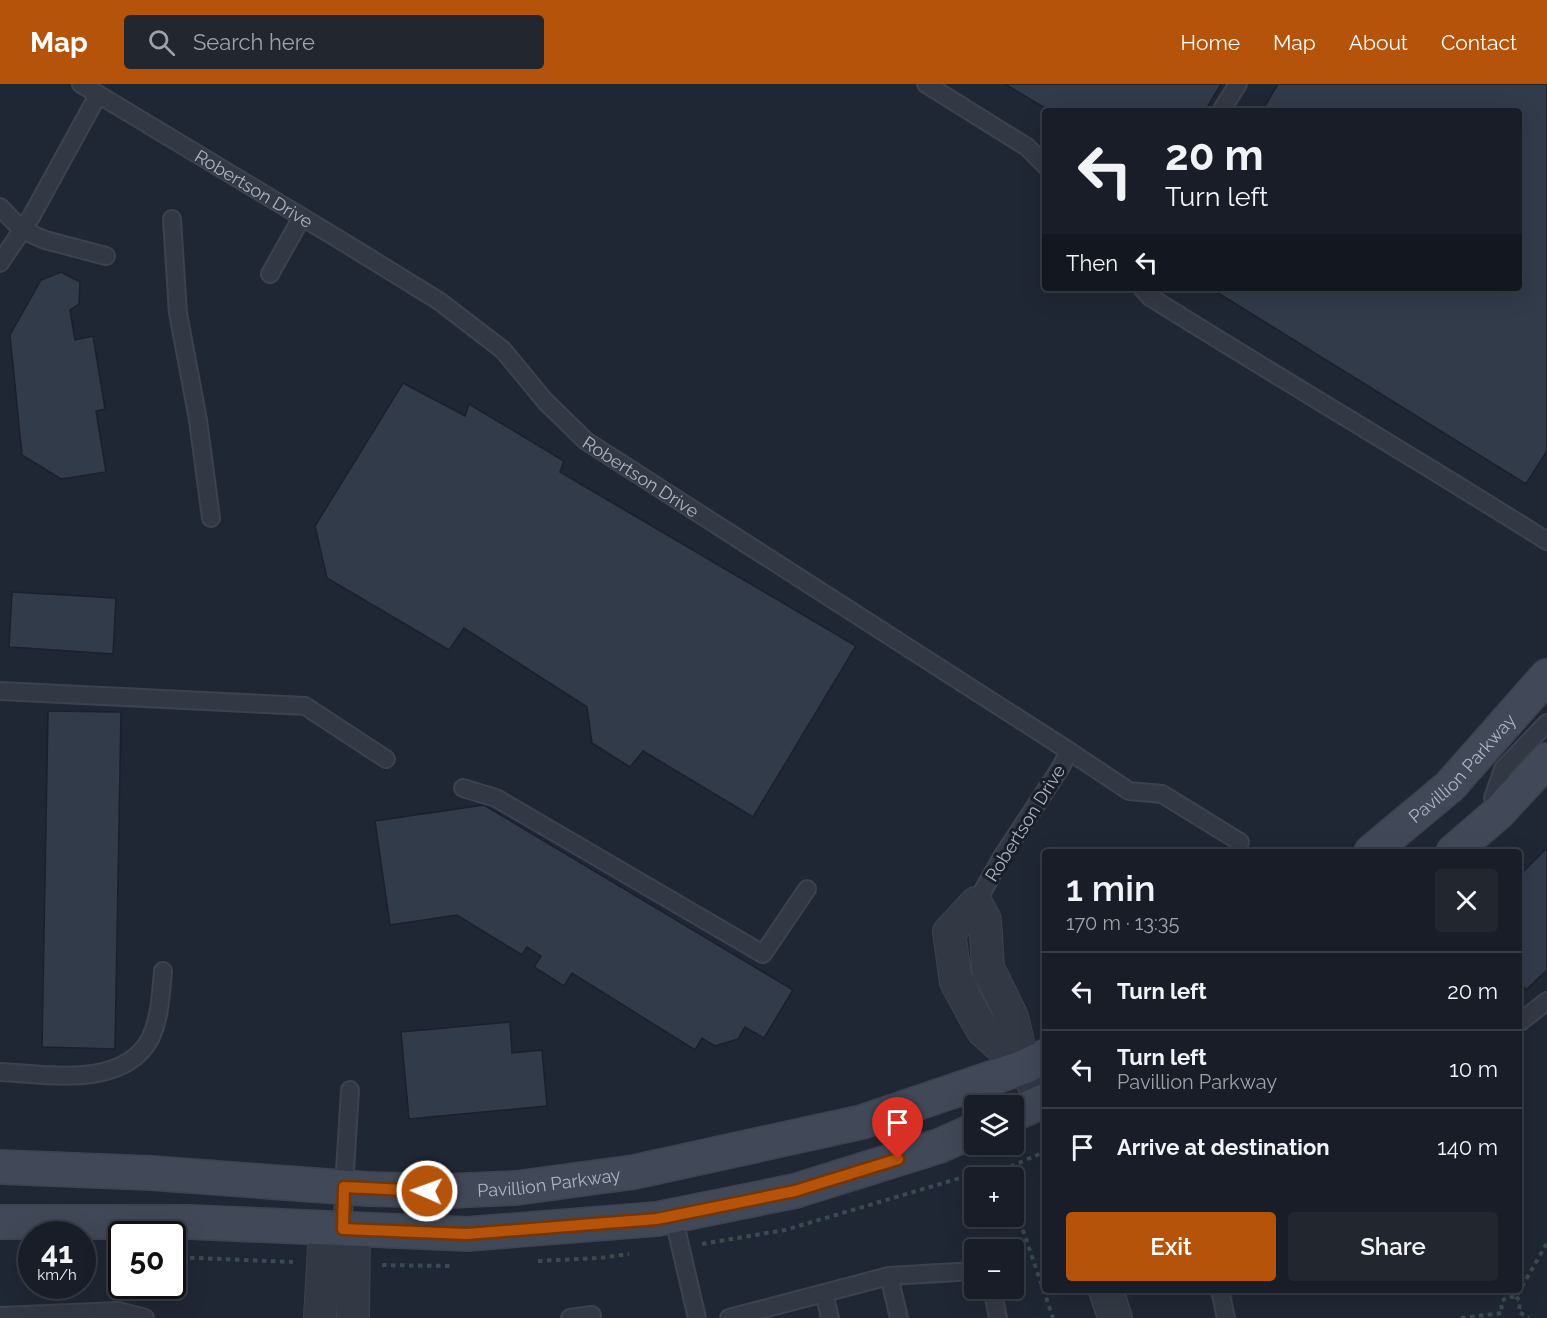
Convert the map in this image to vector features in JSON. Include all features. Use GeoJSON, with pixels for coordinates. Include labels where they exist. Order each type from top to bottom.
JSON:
{"type":"FeatureCollection","features":[{"type":"Feature","properties":{"kind":"main road","name":"Pavillion Parkway"},"geometry":{"type":"LineString","coordinates":[[1375,849],[1450,786],[1547,676]]}},
{"type":"Feature","properties":{"kind":"main road"},"geometry":{"type":"LineString","coordinates":[[1456,849],[1498,813],[1547,760]]}},
{"type":"Feature","properties":{"kind":"main road","name":"Pavillion Parkway"},"geometry":{"type":"LineString","coordinates":[[0,1167],[151,1173],[344,1187],[447,1191],[516,1188],[634,1172],[862,1122],[1035,1062]]}},
{"type":"Feature","properties":{"kind":"main road"},"geometry":{"type":"LineString","coordinates":[[1024,1110],[1042,1104]]}},
{"type":"Feature","properties":{"kind":"main road"},"geometry":{"type":"LineString","coordinates":[[0,1222],[190,1222],[467,1234],[657,1219],[795,1191],[939,1146],[964,1135]]}},
{"type":"Feature","properties":{"kind":"street","name":"Robertson Drive"},"geometry":{"type":"LineString","coordinates":[[976,903],[949,932],[956,982],[983,1031],[1035,1062],[1042,1091]]}},
{"type":"Feature","properties":{"kind":"street"},"geometry":{"type":"LineString","coordinates":[[320,1318],[341,1229]]}},
{"type":"Feature","properties":{"kind":"street"},"geometry":{"type":"LineString","coordinates":[[341,1229],[353,1318]]}},
{"type":"Feature","properties":{"kind":"street"},"geometry":{"type":"LineString","coordinates":[[1107,1293],[1115,1318]]}},
{"type":"Feature","properties":{"kind":"lane","name":"Robertson Drive"},"geometry":{"type":"LineString","coordinates":[[81,84],[439,301],[503,350],[545,401],[586,441],[1070,751],[1002,857],[976,903]]}},
{"type":"Feature","properties":{"kind":"lane"},"geometry":{"type":"LineString","coordinates":[[926,84],[1027,147],[1042,162]]}},
{"type":"Feature","properties":{"kind":"lane"},"geometry":{"type":"LineString","coordinates":[[1223,108],[1238,84]]}},
{"type":"Feature","properties":{"kind":"lane"},"geometry":{"type":"LineString","coordinates":[[0,262],[22,230],[98,95]]}},
{"type":"Feature","properties":{"kind":"lane"},"geometry":{"type":"LineString","coordinates":[[0,207],[22,230],[45,240],[106,256]]}},
{"type":"Feature","properties":{"kind":"lane"},"geometry":{"type":"LineString","coordinates":[[270,274],[302,217]]}},
{"type":"Feature","properties":{"kind":"lane"},"geometry":{"type":"LineString","coordinates":[[172,219],[178,313],[198,420],[211,518]]}},
{"type":"Feature","properties":{"kind":"lane"},"geometry":{"type":"LineString","coordinates":[[1145,291],[1150,297],[1547,541]]}},
{"type":"Feature","properties":{"kind":"lane"},"geometry":{"type":"LineString","coordinates":[[0,690],[305,706],[386,759]]}},
{"type":"Feature","properties":{"kind":"lane"},"geometry":{"type":"LineString","coordinates":[[1498,813],[1492,798],[1503,769],[1547,723]]}},
{"type":"Feature","properties":{"kind":"lane"},"geometry":{"type":"LineString","coordinates":[[1070,751],[1129,791],[1162,794],[1240,842]]}},
{"type":"Feature","properties":{"kind":"lane"},"geometry":{"type":"LineString","coordinates":[[463,788],[496,798],[763,954],[807,889]]}},
{"type":"Feature","properties":{"kind":"lane"},"geometry":{"type":"LineString","coordinates":[[0,1072],[93,1075],[122,1066],[136,1056],[149,1040],[159,1010],[163,971]]}},
{"type":"Feature","properties":{"kind":"lane"},"geometry":{"type":"LineString","coordinates":[[1522,1020],[1547,1001]]}},
{"type":"Feature","properties":{"kind":"lane"},"geometry":{"type":"LineString","coordinates":[[341,1229],[350,1090]]}},
{"type":"Feature","properties":{"kind":"lane"},"geometry":{"type":"LineString","coordinates":[[673,1215],[697,1318]]}},
{"type":"Feature","properties":{"kind":"lane"},"geometry":{"type":"LineString","coordinates":[[731,1318],[889,1276],[964,1272]]}},
{"type":"Feature","properties":{"kind":"lane"},"geometry":{"type":"LineString","coordinates":[[889,1276],[899,1318]]}},
{"type":"Feature","properties":{"kind":"lane"},"geometry":{"type":"LineString","coordinates":[[824,1293],[831,1318]]}},
{"type":"Feature","properties":{"kind":"lane"},"geometry":{"type":"LineString","coordinates":[[1221,1293],[1226,1318]]}},
{"type":"Feature","properties":{"kind":"lane"},"geometry":{"type":"LineString","coordinates":[[994,1299],[998,1318]]}},
{"type":"Feature","properties":{"kind":"lane"},"geometry":{"type":"LineString","coordinates":[[0,1316],[68,1316],[118,1311],[145,1318]]}},
{"type":"Feature","properties":{"kind":"lane"},"geometry":{"type":"LineString","coordinates":[[570,1318],[592,1315],[590,1318]]}},
{"type":"Feature","properties":{"kind":"path"},"geometry":{"type":"LineString","coordinates":[[1011,1167],[1042,1154]]}},
{"type":"Feature","properties":{"kind":"path"},"geometry":{"type":"LineString","coordinates":[[1022,1227],[1042,1286]]}},
{"type":"Feature","properties":{"kind":"path"},"geometry":{"type":"LineString","coordinates":[[1522,1287],[1547,1243]]}},
{"type":"Feature","properties":{"kind":"path"},"geometry":{"type":"LineString","coordinates":[[1044,1293],[1053,1318]]}},
{"type":"Feature","properties":{"kind":"path"},"geometry":{"type":"LineString","coordinates":[[1516,1297],[1518,1293]]}},
{"type":"Feature","properties":{"kind":"path"},"geometry":{"type":"LineString","coordinates":[[1461,1318],[1502,1312],[1501,1302],[1507,1297],[1516,1297],[1520,1301],[1519,1312],[1529,1318]]}},
{"type":"Feature","properties":{"kind":"building"},"geometry":{"type":"Polygon","coordinates":[[[1005,84],[1221,84],[1207,108],[1045,108],[1005,84]]]}},
{"type":"Feature","properties":{"kind":"building"},"geometry":{"type":"Polygon","coordinates":[[[1278,84],[1547,84],[1547,451],[1526,484],[1215,291],[1522,291],[1522,108],[1264,108],[1278,84]]]}},
{"type":"Feature","properties":{"kind":"building"},"geometry":{"type":"Polygon","coordinates":[[[61,272],[80,282],[79,304],[70,310],[75,340],[93,336],[105,409],[96,411],[106,472],[61,479],[22,455],[10,335],[41,280],[61,272]]]}},
{"type":"Feature","properties":{"kind":"building"},"geometry":{"type":"Polygon","coordinates":[[[403,383],[465,416],[469,404],[564,461],[560,472],[856,646],[753,817],[643,751],[630,767],[592,743],[587,707],[464,628],[449,650],[327,578],[315,526],[403,383]]]}},
{"type":"Feature","properties":{"kind":"building"},"geometry":{"type":"Polygon","coordinates":[[[12,592],[116,598],[113,654],[9,647],[12,592]]]}},
{"type":"Feature","properties":{"kind":"building"},"geometry":{"type":"Polygon","coordinates":[[[48,711],[121,712],[115,1049],[42,1047],[48,711]]]}},
{"type":"Feature","properties":{"kind":"building"},"geometry":{"type":"Polygon","coordinates":[[[484,805],[793,990],[764,1038],[745,1027],[738,1039],[715,1046],[702,1038],[695,1050],[572,973],[564,986],[534,967],[541,956],[527,947],[522,955],[457,915],[390,925],[375,821],[484,805]]]}},
{"type":"Feature","properties":{"kind":"building"},"geometry":{"type":"Polygon","coordinates":[[[1547,848],[1547,970],[1526,990],[1522,985],[1522,873],[1547,848]]]}},
{"type":"Feature","properties":{"kind":"building"},"geometry":{"type":"Polygon","coordinates":[[[510,1022],[512,1053],[542,1050],[547,1106],[409,1119],[401,1032],[510,1022]]]}},
{"type":"Feature","properties":{"kind":"route"},"geometry":{"type":"LineString","coordinates":[[427,1191],[344,1187],[343,1229],[467,1234],[657,1219],[795,1191],[898,1159]]}}]}
